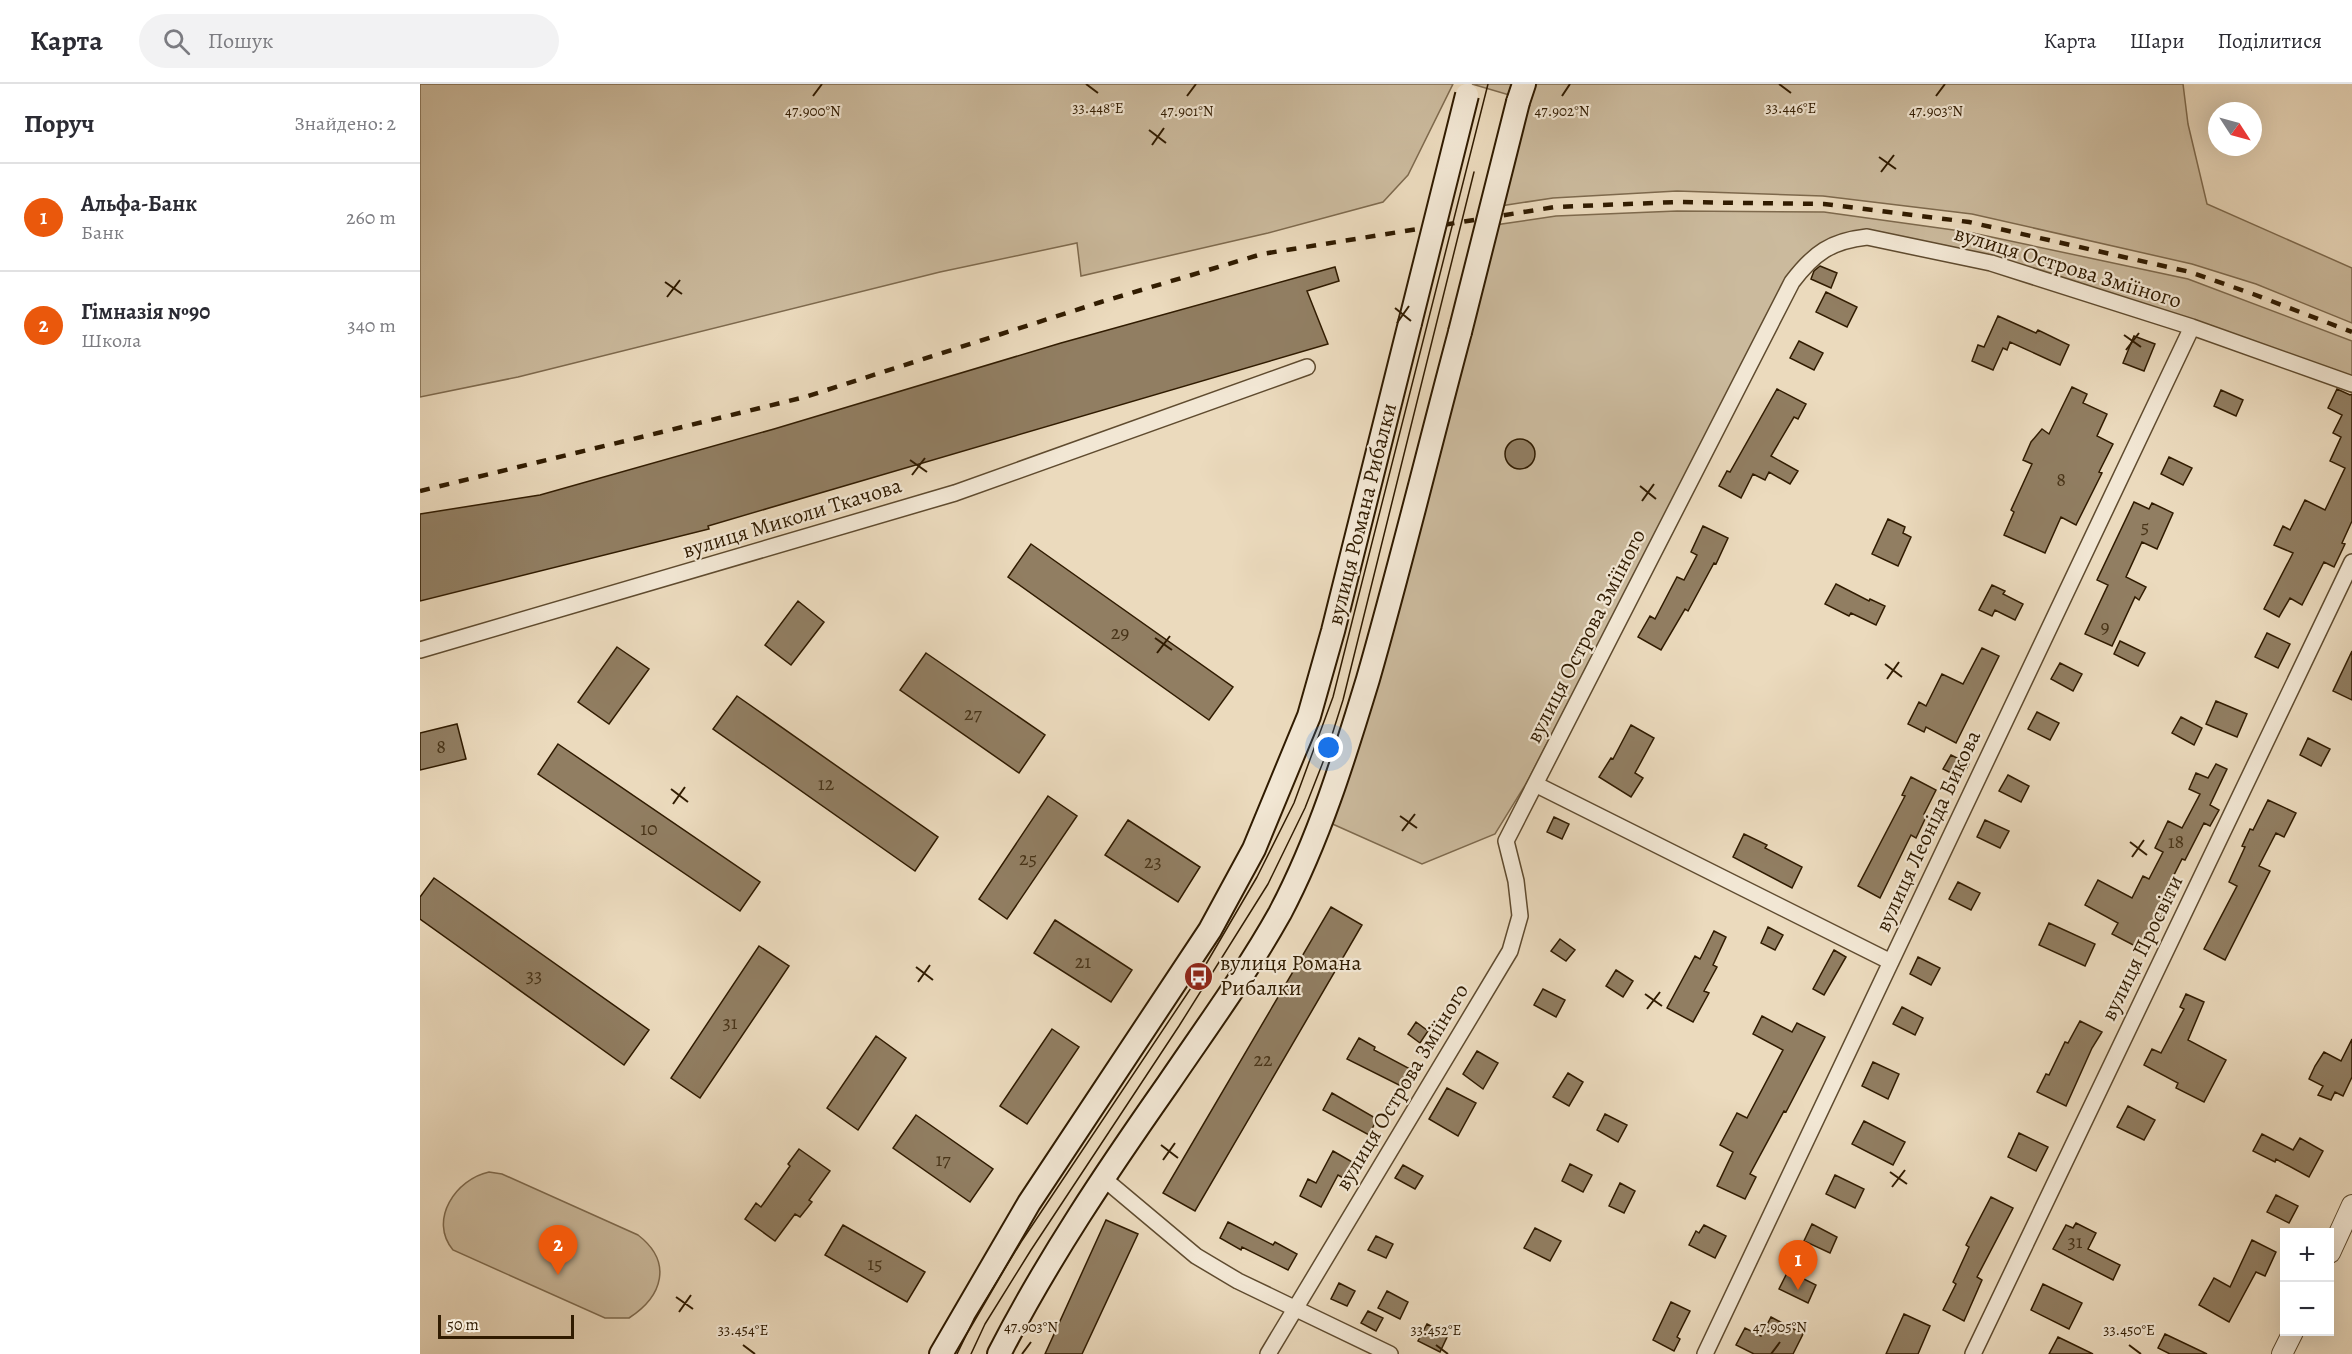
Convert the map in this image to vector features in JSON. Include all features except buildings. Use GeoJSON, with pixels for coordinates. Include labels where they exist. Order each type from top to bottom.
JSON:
{"type":"FeatureCollection","features":[{"type":"Feature","properties":{"kind":"main road","name":"вулиця Романа Рибалки"},"geometry":{"type":"LineString","coordinates":[[940,1354],[1041,1184],[1210,930],[1258,840],[1310,716],[1334,631],[1469,90]]}},
{"type":"Feature","properties":{"kind":"main road"},"geometry":{"type":"LineString","coordinates":[[999,1354],[1022,1309],[1103,1178],[1222,1006],[1280,912],[1322,821],[1346,750],[1382,628],[1521,93]]}},
{"type":"Feature","properties":{"kind":"street","name":"вулиця Острова Зміїного"},"geometry":{"type":"LineString","coordinates":[[1268,1354],[1510,951],[1520,916],[1516,881],[1506,841],[1792,282],[1808,261],[1827,247],[1846,240],[1867,237],[1991,262],[2192,327],[2352,384]]}},
{"type":"Feature","properties":{"kind":"street","name":"вулиця Леоніда Бикова"},"geometry":{"type":"LineString","coordinates":[[1705,1354],[2192,327]]}},
{"type":"Feature","properties":{"kind":"street","name":"вулиця Миколи Ткачова"},"geometry":{"type":"LineString","coordinates":[[420,650],[955,493],[1307,367]]}},
{"type":"Feature","properties":{"kind":"street","name":"вулиця Просвіти"},"geometry":{"type":"LineString","coordinates":[[1973,1354],[2352,562]]}},
{"type":"Feature","properties":{"kind":"street"},"geometry":{"type":"LineString","coordinates":[[1535,784],[1891,962]]}},
{"type":"Feature","properties":{"kind":"street"},"geometry":{"type":"LineString","coordinates":[[1103,1178],[1196,1256],[1238,1281],[1390,1354]]}},
{"type":"Feature","properties":{"kind":"street"},"geometry":{"type":"LineString","coordinates":[[2334,1244],[2352,1205]]}},
{"type":"Feature","properties":{"kind":"street"},"geometry":{"type":"LineString","coordinates":[[2282,1354],[2291,1336]]}},
{"type":"Feature","properties":{"kind":"shaded area"},"geometry":{"type":"Polygon","coordinates":[[[420,84],[1453,84],[1408,175],[1383,202],[1268,233],[1081,276],[1077,243],[940,272],[518,377],[420,397],[420,84]]]}},
{"type":"Feature","properties":{"kind":"shaded area"},"geometry":{"type":"Polygon","coordinates":[[[1472,84],[2183,84],[2188,124],[2207,204],[2352,268],[2352,323],[2256,284],[2192,264],[1972,214],[1823,196],[1677,191],[1553,198],[1500,206],[1523,99],[1472,84]]]}},
{"type":"Feature","properties":{"kind":"shaded area"},"geometry":{"type":"Polygon","coordinates":[[[1677,211],[1824,212],[1968,232],[2188,279],[2352,341],[2352,380],[2192,323],[1863,234],[1788,278],[1527,782],[1495,834],[1422,864],[1328,822],[1495,225],[1556,216],[1677,211]]]}},
{"type":"Feature","properties":{"kind":"shaded area"},"geometry":{"type":"Polygon","coordinates":[[[489,1172],[502,1174],[638,1235],[649,1245],[656,1256],[659,1267],[656,1289],[650,1300],[629,1318],[605,1318],[453,1250],[446,1238],[443,1226],[449,1202],[466,1183],[489,1172]]]}},
{"type":"Feature","properties":{"kind":"tram line"},"geometry":{"type":"LineString","coordinates":[[957,1354],[974,1319],[1021,1242],[1199,976],[1257,877],[1294,803],[1333,697],[1488,84]]}},
{"type":"Feature","properties":{"kind":"tram line"},"geometry":{"type":"LineString","coordinates":[[971,1354],[985,1324],[1031,1250],[1179,1026],[1268,884],[1305,808],[1325,757],[1343,700],[1474,172]]}},
{"type":"Feature","properties":{"kind":"railway"},"geometry":{"type":"LineString","coordinates":[[420,491],[805,397],[1101,302],[1262,254],[1555,207],[1677,202],[1824,204],[1969,222],[2190,272],[2352,332]]}},
{"type":"Feature","properties":{"kind":"place","name":"вулиця Романа Рибалки"},"geometry":{"type":"Point","coordinates":[1199,976]}},
{"type":"Feature","properties":{"kind":"place","name":"Гімназія №90"},"geometry":{"type":"Point","coordinates":[558,1275]}},
{"type":"Feature","properties":{"kind":"place","name":"Альфа-Банк"},"geometry":{"type":"Point","coordinates":[1798,1290]}}]}
